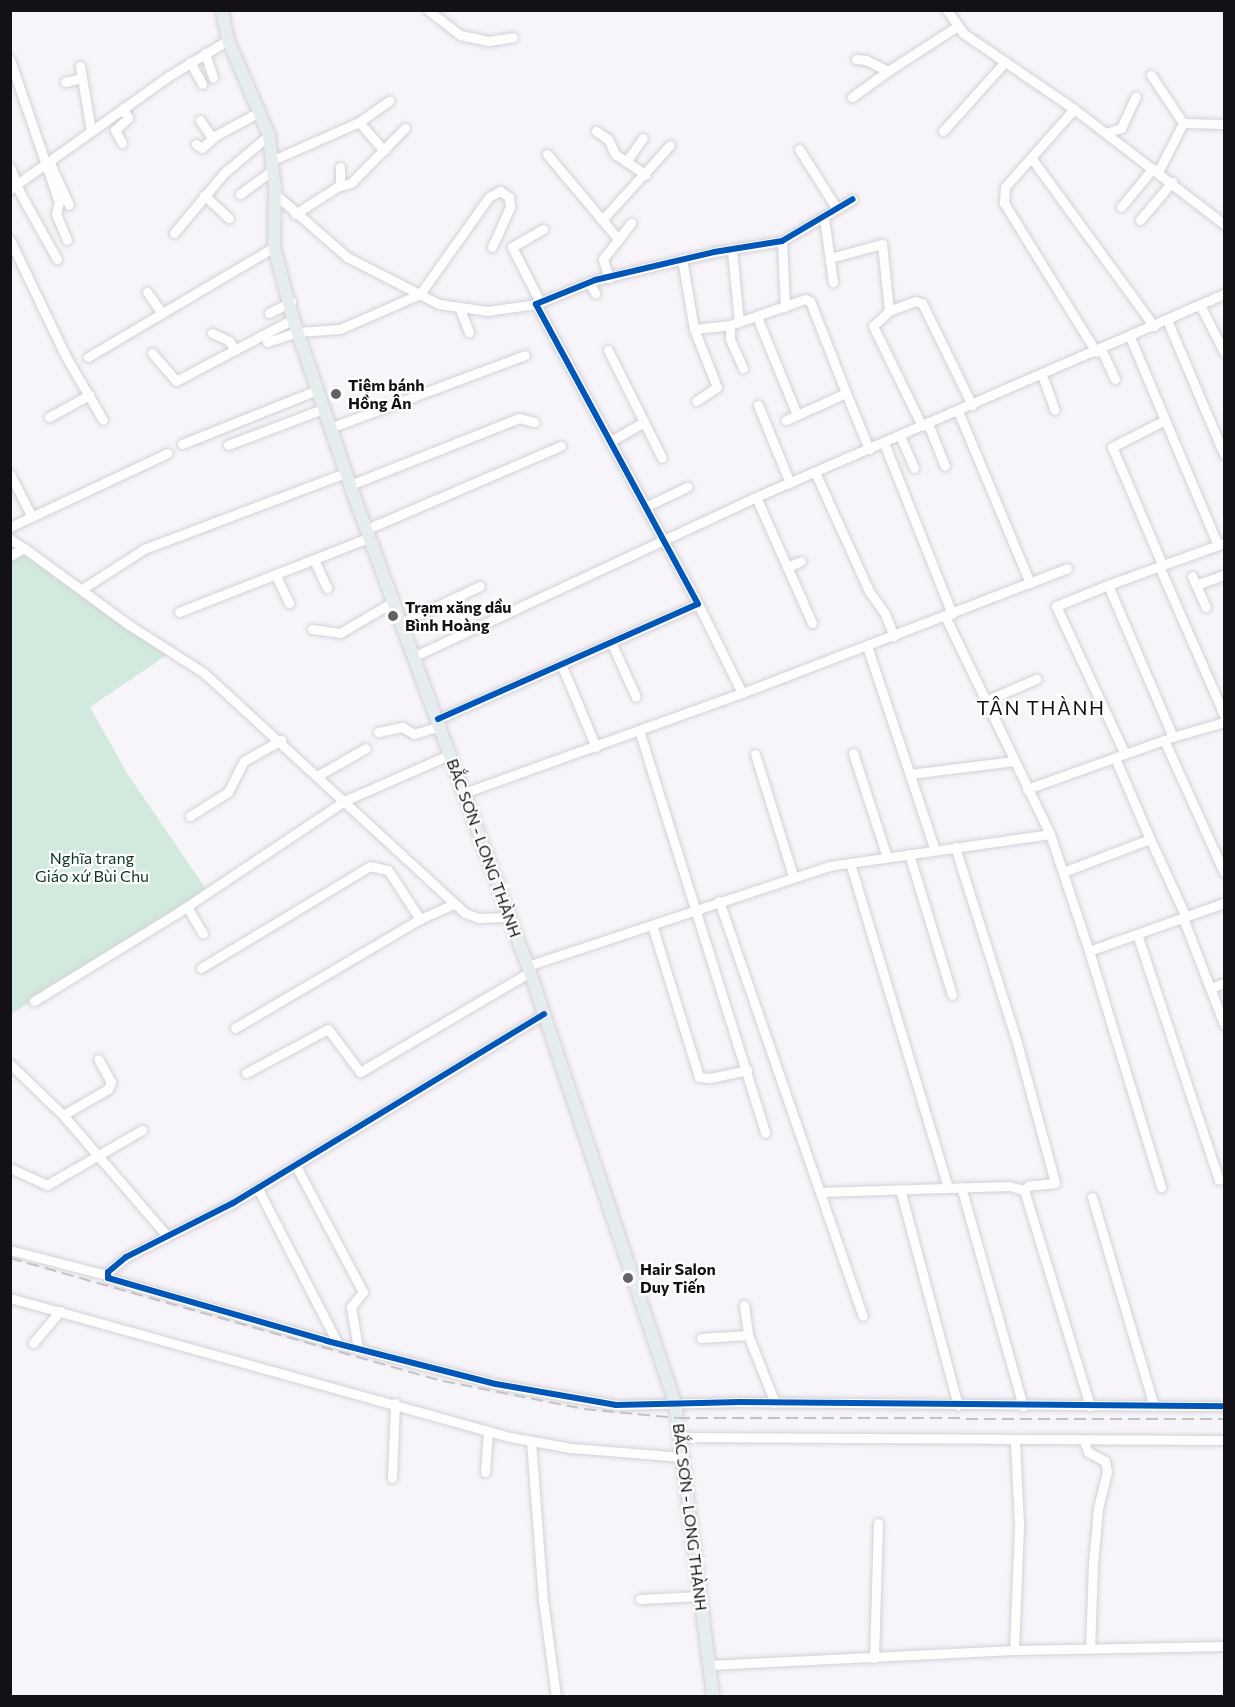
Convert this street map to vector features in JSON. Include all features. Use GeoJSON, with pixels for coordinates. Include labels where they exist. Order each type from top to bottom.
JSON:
{"type":"FeatureCollection","features":[{"type":"Feature","properties":{"kind":"main road","name":"BẮC SƠN - LONG THÀNH"},"geometry":{"type":"LineString","coordinates":[[222,10],[228,40],[269,135],[275,194],[274,247],[291,302],[293,319],[345,473],[529,969],[675,1402],[713,1696]]}},
{"type":"Feature","properties":{"kind":"street"},"geometry":{"type":"LineString","coordinates":[[428,10],[460,35],[489,41],[513,36]]}},
{"type":"Feature","properties":{"kind":"street"},"geometry":{"type":"LineString","coordinates":[[947,10],[956,27],[1074,109],[1224,224]]}},
{"type":"Feature","properties":{"kind":"street"},"geometry":{"type":"LineString","coordinates":[[852,98],[888,71],[956,27]]}},
{"type":"Feature","properties":{"kind":"street"},"geometry":{"type":"LineString","coordinates":[[13,187],[190,62],[228,40]]}},
{"type":"Feature","properties":{"kind":"street"},"geometry":{"type":"LineString","coordinates":[[205,53],[213,78]]}},
{"type":"Feature","properties":{"kind":"street"},"geometry":{"type":"LineString","coordinates":[[856,59],[866,60],[888,71]]}},
{"type":"Feature","properties":{"kind":"street"},"geometry":{"type":"LineString","coordinates":[[10,60],[59,202],[56,214],[67,240]]}},
{"type":"Feature","properties":{"kind":"street"},"geometry":{"type":"LineString","coordinates":[[190,62],[202,84]]}},
{"type":"Feature","properties":{"kind":"street"},"geometry":{"type":"LineString","coordinates":[[943,131],[1005,62]]}},
{"type":"Feature","properties":{"kind":"street"},"geometry":{"type":"LineString","coordinates":[[80,66],[91,131]]}},
{"type":"Feature","properties":{"kind":"street"},"geometry":{"type":"LineString","coordinates":[[1151,75],[1183,123]]}},
{"type":"Feature","properties":{"kind":"street"},"geometry":{"type":"LineString","coordinates":[[65,82],[82,78]]}},
{"type":"Feature","properties":{"kind":"street"},"geometry":{"type":"LineString","coordinates":[[10,96],[20,92]]}},
{"type":"Feature","properties":{"kind":"street"},"geometry":{"type":"LineString","coordinates":[[1106,133],[1121,128],[1137,96]]}},
{"type":"Feature","properties":{"kind":"street"},"geometry":{"type":"LineString","coordinates":[[240,194],[273,165],[359,122],[389,101]]}},
{"type":"Feature","properties":{"kind":"street"},"geometry":{"type":"LineString","coordinates":[[122,143],[115,130],[128,119],[123,108]]}},
{"type":"Feature","properties":{"kind":"street"},"geometry":{"type":"LineString","coordinates":[[1074,109],[1005,187],[1004,203],[1099,350],[1115,379]]}},
{"type":"Feature","properties":{"kind":"street"},"geometry":{"type":"LineString","coordinates":[[196,144],[202,148],[212,138],[259,112]]}},
{"type":"Feature","properties":{"kind":"street"},"geometry":{"type":"LineString","coordinates":[[200,120],[212,138]]}},
{"type":"Feature","properties":{"kind":"street"},"geometry":{"type":"LineString","coordinates":[[359,122],[384,151]]}},
{"type":"Feature","properties":{"kind":"street"},"geometry":{"type":"LineString","coordinates":[[1183,123],[1224,124]]}},
{"type":"Feature","properties":{"kind":"street"},"geometry":{"type":"LineString","coordinates":[[1121,207],[1156,170],[1183,123]]}},
{"type":"Feature","properties":{"kind":"street"},"geometry":{"type":"LineString","coordinates":[[295,213],[340,185],[356,179],[405,128]]}},
{"type":"Feature","properties":{"kind":"street"},"geometry":{"type":"LineString","coordinates":[[596,131],[605,136],[615,154],[646,175]]}},
{"type":"Feature","properties":{"kind":"street"},"geometry":{"type":"LineString","coordinates":[[174,233],[204,195],[269,135]]}},
{"type":"Feature","properties":{"kind":"street"},"geometry":{"type":"LineString","coordinates":[[626,162],[643,138]]}},
{"type":"Feature","properties":{"kind":"street"},"geometry":{"type":"LineString","coordinates":[[602,220],[646,175],[670,145]]}},
{"type":"Feature","properties":{"kind":"street"},"geometry":{"type":"LineString","coordinates":[[799,149],[837,208]]}},
{"type":"Feature","properties":{"kind":"street"},"geometry":{"type":"LineString","coordinates":[[547,154],[618,239]]}},
{"type":"Feature","properties":{"kind":"street"},"geometry":{"type":"LineString","coordinates":[[1032,159],[1154,326]]}},
{"type":"Feature","properties":{"kind":"street"},"geometry":{"type":"LineString","coordinates":[[46,163],[69,205]]}},
{"type":"Feature","properties":{"kind":"street"},"geometry":{"type":"LineString","coordinates":[[340,166],[340,185]]}},
{"type":"Feature","properties":{"kind":"street"},"geometry":{"type":"LineString","coordinates":[[10,167],[13,187],[57,259]]}},
{"type":"Feature","properties":{"kind":"street"},"geometry":{"type":"LineString","coordinates":[[1140,220],[1172,182]]}},
{"type":"Feature","properties":{"kind":"street"},"geometry":{"type":"LineString","coordinates":[[267,342],[298,332],[340,329],[420,294],[489,197],[500,191],[509,197],[510,207],[492,248]]}},
{"type":"Feature","properties":{"kind":"street"},"geometry":{"type":"LineString","coordinates":[[275,194],[347,257],[420,294],[460,309],[507,310],[538,303],[589,282],[682,259],[782,241],[853,199]]}},
{"type":"Feature","properties":{"kind":"street"},"geometry":{"type":"LineString","coordinates":[[204,195],[229,218]]}},
{"type":"Feature","properties":{"kind":"street"},"geometry":{"type":"LineString","coordinates":[[824,218],[833,282]]}},
{"type":"Feature","properties":{"kind":"street"},"geometry":{"type":"LineString","coordinates":[[609,278],[603,259],[632,223]]}},
{"type":"Feature","properties":{"kind":"street"},"geometry":{"type":"LineString","coordinates":[[543,229],[512,248],[538,303],[645,507],[698,604],[709,613],[742,693]]}},
{"type":"Feature","properties":{"kind":"street"},"geometry":{"type":"LineString","coordinates":[[10,240],[88,395],[103,420]]}},
{"type":"Feature","properties":{"kind":"street"},"geometry":{"type":"LineString","coordinates":[[782,241],[785,307]]}},
{"type":"Feature","properties":{"kind":"street"},"geometry":{"type":"LineString","coordinates":[[830,258],[882,244],[889,311]]}},
{"type":"Feature","properties":{"kind":"street"},"geometry":{"type":"LineString","coordinates":[[88,357],[274,247]]}},
{"type":"Feature","properties":{"kind":"street"},"geometry":{"type":"LineString","coordinates":[[732,251],[734,323],[730,339],[743,368]]}},
{"type":"Feature","properties":{"kind":"street"},"geometry":{"type":"LineString","coordinates":[[682,259],[694,329],[717,384],[716,389],[696,401]]}},
{"type":"Feature","properties":{"kind":"street"},"geometry":{"type":"LineString","coordinates":[[589,282],[595,293]]}},
{"type":"Feature","properties":{"kind":"street"},"geometry":{"type":"LineString","coordinates":[[147,291],[161,312]]}},
{"type":"Feature","properties":{"kind":"street"},"geometry":{"type":"LineString","coordinates":[[415,657],[756,497],[1130,337],[1224,294]]}},
{"type":"Feature","properties":{"kind":"street"},"geometry":{"type":"LineString","coordinates":[[694,329],[734,323],[810,301],[869,449]]}},
{"type":"Feature","properties":{"kind":"street"},"geometry":{"type":"LineString","coordinates":[[945,466],[873,326],[889,311],[915,301],[922,303],[972,405]]}},
{"type":"Feature","properties":{"kind":"street"},"geometry":{"type":"LineString","coordinates":[[269,313],[291,302]]}},
{"type":"Feature","properties":{"kind":"street"},"geometry":{"type":"LineString","coordinates":[[1200,305],[1224,352]]}},
{"type":"Feature","properties":{"kind":"street"},"geometry":{"type":"LineString","coordinates":[[460,309],[469,332]]}},
{"type":"Feature","properties":{"kind":"street"},"geometry":{"type":"LineString","coordinates":[[757,317],[797,415]]}},
{"type":"Feature","properties":{"kind":"street"},"geometry":{"type":"LineString","coordinates":[[152,354],[176,381],[293,319]]}},
{"type":"Feature","properties":{"kind":"street"},"geometry":{"type":"LineString","coordinates":[[1167,320],[1224,454]]}},
{"type":"Feature","properties":{"kind":"street"},"geometry":{"type":"LineString","coordinates":[[212,333],[229,341],[235,350]]}},
{"type":"Feature","properties":{"kind":"street"},"geometry":{"type":"LineString","coordinates":[[1125,754],[1056,606],[1221,544],[1130,337]]}},
{"type":"Feature","properties":{"kind":"street"},"geometry":{"type":"LineString","coordinates":[[608,350],[662,459]]}},
{"type":"Feature","properties":{"kind":"street"},"geometry":{"type":"LineString","coordinates":[[330,428],[525,355]]}},
{"type":"Feature","properties":{"kind":"street"},"geometry":{"type":"LineString","coordinates":[[1042,375],[1055,410]]}},
{"type":"Feature","properties":{"kind":"street"},"geometry":{"type":"LineString","coordinates":[[182,444],[317,390]]}},
{"type":"Feature","properties":{"kind":"street"},"geometry":{"type":"LineString","coordinates":[[786,420],[846,393]]}},
{"type":"Feature","properties":{"kind":"street"},"geometry":{"type":"LineString","coordinates":[[50,417],[88,395]]}},
{"type":"Feature","properties":{"kind":"street"},"geometry":{"type":"LineString","coordinates":[[758,405],[790,483]]}},
{"type":"Feature","properties":{"kind":"street"},"geometry":{"type":"LineString","coordinates":[[228,446],[323,409]]}},
{"type":"Feature","properties":{"kind":"street"},"geometry":{"type":"LineString","coordinates":[[957,411],[1030,583]]}},
{"type":"Feature","properties":{"kind":"street"},"geometry":{"type":"LineString","coordinates":[[350,485],[519,418],[534,422]]}},
{"type":"Feature","properties":{"kind":"street"},"geometry":{"type":"LineString","coordinates":[[1165,420],[1112,447],[1224,715]]}},
{"type":"Feature","properties":{"kind":"street"},"geometry":{"type":"LineString","coordinates":[[610,442],[644,422]]}},
{"type":"Feature","properties":{"kind":"street"},"geometry":{"type":"LineString","coordinates":[[900,436],[914,468]]}},
{"type":"Feature","properties":{"kind":"street"},"geometry":{"type":"LineString","coordinates":[[884,443],[949,615],[985,701],[1050,834],[1089,951],[1161,1187]]}},
{"type":"Feature","properties":{"kind":"street"},"geometry":{"type":"LineString","coordinates":[[179,612],[314,560],[368,533],[561,446]]}},
{"type":"Feature","properties":{"kind":"street"},"geometry":{"type":"LineString","coordinates":[[10,528],[168,453]]}},
{"type":"Feature","properties":{"kind":"street"},"geometry":{"type":"LineString","coordinates":[[815,472],[869,591],[885,614],[894,636]]}},
{"type":"Feature","properties":{"kind":"street"},"geometry":{"type":"LineString","coordinates":[[82,589],[144,549],[345,473]]}},
{"type":"Feature","properties":{"kind":"street"},"geometry":{"type":"LineString","coordinates":[[10,474],[32,517]]}},
{"type":"Feature","properties":{"kind":"street"},"geometry":{"type":"LineString","coordinates":[[645,507],[687,487]]}},
{"type":"Feature","properties":{"kind":"street"},"geometry":{"type":"LineString","coordinates":[[756,497],[812,623]]}},
{"type":"Feature","properties":{"kind":"street"},"geometry":{"type":"LineString","coordinates":[[10,539],[162,648],[204,673],[281,740],[453,904],[479,918],[509,917]]}},
{"type":"Feature","properties":{"kind":"street"},"geometry":{"type":"LineString","coordinates":[[10,556],[24,548]]}},
{"type":"Feature","properties":{"kind":"street"},"geometry":{"type":"LineString","coordinates":[[314,560],[327,588]]}},
{"type":"Feature","properties":{"kind":"street"},"geometry":{"type":"LineString","coordinates":[[787,567],[801,561]]}},
{"type":"Feature","properties":{"kind":"street"},"geometry":{"type":"LineString","coordinates":[[464,794],[742,693],[1067,568]]}},
{"type":"Feature","properties":{"kind":"street"},"geometry":{"type":"LineString","coordinates":[[1206,607],[1194,580],[1224,575]]}},
{"type":"Feature","properties":{"kind":"street"},"geometry":{"type":"LineString","coordinates":[[276,576],[289,603]]}},
{"type":"Feature","properties":{"kind":"street"},"geometry":{"type":"LineString","coordinates":[[1108,585],[1168,739],[1224,872]]}},
{"type":"Feature","properties":{"kind":"street"},"geometry":{"type":"LineString","coordinates":[[401,623],[480,586]]}},
{"type":"Feature","properties":{"kind":"street"},"geometry":{"type":"LineString","coordinates":[[312,629],[340,633],[393,602]]}},
{"type":"Feature","properties":{"kind":"street"},"geometry":{"type":"LineString","coordinates":[[378,732],[402,727],[413,734],[561,664],[698,604]]}},
{"type":"Feature","properties":{"kind":"street"},"geometry":{"type":"LineString","coordinates":[[611,642],[636,697]]}},
{"type":"Feature","properties":{"kind":"street"},"geometry":{"type":"LineString","coordinates":[[867,646],[935,850]]}},
{"type":"Feature","properties":{"kind":"street"},"geometry":{"type":"LineString","coordinates":[[561,664],[596,747]]}},
{"type":"Feature","properties":{"kind":"street"},"geometry":{"type":"LineString","coordinates":[[985,701],[1036,678]]}},
{"type":"Feature","properties":{"kind":"street"},"geometry":{"type":"LineString","coordinates":[[1027,789],[1168,739],[1224,722]]}},
{"type":"Feature","properties":{"kind":"street"},"geometry":{"type":"LineString","coordinates":[[639,730],[765,1133]]}},
{"type":"Feature","properties":{"kind":"street"},"geometry":{"type":"LineString","coordinates":[[190,816],[228,792],[244,761],[281,740]]}},
{"type":"Feature","properties":{"kind":"street"},"geometry":{"type":"LineString","coordinates":[[317,776],[366,748]]}},
{"type":"Feature","properties":{"kind":"street"},"geometry":{"type":"LineString","coordinates":[[853,753],[886,857]]}},
{"type":"Feature","properties":{"kind":"street"},"geometry":{"type":"LineString","coordinates":[[34,1001],[187,907],[344,801],[451,754]]}},
{"type":"Feature","properties":{"kind":"street"},"geometry":{"type":"LineString","coordinates":[[755,754],[793,876]]}},
{"type":"Feature","properties":{"kind":"street"},"geometry":{"type":"LineString","coordinates":[[1114,758],[1185,917],[1224,1024]]}},
{"type":"Feature","properties":{"kind":"street"},"geometry":{"type":"LineString","coordinates":[[910,774],[1014,761]]}},
{"type":"Feature","properties":{"kind":"street"},"geometry":{"type":"LineString","coordinates":[[246,1073],[327,1029],[360,1072],[529,969],[793,876],[886,857],[1050,834]]}},
{"type":"Feature","properties":{"kind":"street"},"geometry":{"type":"LineString","coordinates":[[1063,872],[1150,839]]}},
{"type":"Feature","properties":{"kind":"street"},"geometry":{"type":"LineString","coordinates":[[955,848],[1030,1089],[1055,1183],[1028,1186],[1024,1190]]}},
{"type":"Feature","properties":{"kind":"street"},"geometry":{"type":"LineString","coordinates":[[909,854],[952,995]]}},
{"type":"Feature","properties":{"kind":"street"},"geometry":{"type":"LineString","coordinates":[[850,863],[948,1187]]}},
{"type":"Feature","properties":{"kind":"street"},"geometry":{"type":"LineString","coordinates":[[201,968],[370,866],[388,870],[420,919]]}},
{"type":"Feature","properties":{"kind":"street"},"geometry":{"type":"LineString","coordinates":[[719,901],[863,1316]]}},
{"type":"Feature","properties":{"kind":"street"},"geometry":{"type":"LineString","coordinates":[[1089,951],[1224,903]]}},
{"type":"Feature","properties":{"kind":"street"},"geometry":{"type":"LineString","coordinates":[[235,1028],[420,919],[453,904]]}},
{"type":"Feature","properties":{"kind":"street"},"geometry":{"type":"LineString","coordinates":[[187,907],[203,934]]}},
{"type":"Feature","properties":{"kind":"street"},"geometry":{"type":"LineString","coordinates":[[652,925],[699,1077],[710,1078],[747,1070]]}},
{"type":"Feature","properties":{"kind":"street"},"geometry":{"type":"LineString","coordinates":[[1137,934],[1219,1180]]}},
{"type":"Feature","properties":{"kind":"street"},"geometry":{"type":"LineString","coordinates":[[1210,988],[1224,983]]}},
{"type":"Feature","properties":{"kind":"street"},"geometry":{"type":"LineString","coordinates":[[106,1275],[126,1257],[258,1189],[544,1014]]}},
{"type":"Feature","properties":{"kind":"street"},"geometry":{"type":"LineString","coordinates":[[63,1115],[108,1089],[111,1082],[98,1059]]}},
{"type":"Feature","properties":{"kind":"street"},"geometry":{"type":"LineString","coordinates":[[10,1064],[63,1115],[168,1236]]}},
{"type":"Feature","properties":{"kind":"street"},"geometry":{"type":"LineString","coordinates":[[10,1168],[48,1185],[142,1130]]}},
{"type":"Feature","properties":{"kind":"street"},"geometry":{"type":"LineString","coordinates":[[296,1166],[363,1292],[351,1307],[358,1348]]}},
{"type":"Feature","properties":{"kind":"street"},"geometry":{"type":"LineString","coordinates":[[820,1192],[1009,1186],[1024,1190]]}},
{"type":"Feature","properties":{"kind":"street"},"geometry":{"type":"LineString","coordinates":[[961,1187],[1023,1406]]}},
{"type":"Feature","properties":{"kind":"street"},"geometry":{"type":"LineString","coordinates":[[258,1189],[338,1344]]}},
{"type":"Feature","properties":{"kind":"street"},"geometry":{"type":"LineString","coordinates":[[900,1189],[958,1406]]}},
{"type":"Feature","properties":{"kind":"street"},"geometry":{"type":"LineString","coordinates":[[1024,1190],[1090,1406]]}},
{"type":"Feature","properties":{"kind":"street"},"geometry":{"type":"LineString","coordinates":[[1092,1197],[1154,1406]]}},
{"type":"Feature","properties":{"kind":"street"},"geometry":{"type":"LineString","coordinates":[[10,1250],[106,1275],[115,1282],[338,1344],[578,1401],[638,1407],[675,1402],[958,1406],[1224,1406]]}},
{"type":"Feature","properties":{"kind":"street"},"geometry":{"type":"LineString","coordinates":[[10,1298],[395,1403],[488,1431],[531,1441],[682,1457]]}},
{"type":"Feature","properties":{"kind":"street"},"geometry":{"type":"LineString","coordinates":[[744,1305],[748,1335],[775,1403]]}},
{"type":"Feature","properties":{"kind":"street"},"geometry":{"type":"LineString","coordinates":[[33,1343],[60,1311]]}},
{"type":"Feature","properties":{"kind":"street"},"geometry":{"type":"LineString","coordinates":[[701,1338],[748,1335]]}},
{"type":"Feature","properties":{"kind":"street"},"geometry":{"type":"LineString","coordinates":[[392,1478],[395,1403]]}},
{"type":"Feature","properties":{"kind":"street"},"geometry":{"type":"LineString","coordinates":[[485,1472],[488,1431]]}},
{"type":"Feature","properties":{"kind":"street"},"geometry":{"type":"LineString","coordinates":[[680,1437],[1224,1440]]}},
{"type":"Feature","properties":{"kind":"street"},"geometry":{"type":"LineString","coordinates":[[1014,1650],[1019,1524],[1015,1440]]}},
{"type":"Feature","properties":{"kind":"street"},"geometry":{"type":"LineString","coordinates":[[531,1441],[543,1600],[556,1696]]}},
{"type":"Feature","properties":{"kind":"street"},"geometry":{"type":"LineString","coordinates":[[1084,1441],[1088,1452],[1105,1461],[1107,1472],[1094,1553],[1090,1648]]}},
{"type":"Feature","properties":{"kind":"street"},"geometry":{"type":"LineString","coordinates":[[874,1658],[878,1523]]}},
{"type":"Feature","properties":{"kind":"street"},"geometry":{"type":"LineString","coordinates":[[640,1599],[700,1596]]}},
{"type":"Feature","properties":{"kind":"street"},"geometry":{"type":"LineString","coordinates":[[709,1665],[1014,1650],[1224,1646]]}},
{"type":"Feature","properties":{"kind":"green space","name":"Nghĩa trang Giáo xứ Bùi Chu"},"geometry":{"type":"Polygon","coordinates":[[[24,548],[170,653],[90,707],[127,773],[208,892],[11,1014],[10,556],[24,548]]]}},
{"type":"Feature","properties":{"kind":"railway"},"geometry":{"type":"LineString","coordinates":[[10,1258],[443,1381],[584,1409],[678,1418],[1224,1419]]}},
{"type":"Feature","properties":{"kind":"cycle path"},"geometry":{"type":"LineString","coordinates":[[438,719],[698,604],[536,304],[595,280],[714,252],[782,241],[853,199]]}},
{"type":"Feature","properties":{"kind":"cycle path"},"geometry":{"type":"LineString","coordinates":[[544,1014],[233,1203],[126,1257],[108,1272],[108,1278],[327,1341],[496,1384],[616,1405],[741,1402],[1224,1406]]}},
{"type":"Feature","properties":{"kind":"place","name":"Tiệm bánh Hồng Ân"},"geometry":{"type":"Point","coordinates":[336,394]}},
{"type":"Feature","properties":{"kind":"place","name":"Trạm xăng dầu Bình Hoàng"},"geometry":{"type":"Point","coordinates":[393,616]}},
{"type":"Feature","properties":{"kind":"place","name":"Hair Salon Duy Tiến"},"geometry":{"type":"Point","coordinates":[628,1278]}},
{"type":"Feature","properties":{"kind":"district","name":"TÂN THÀNH"},"geometry":{"type":"Point","coordinates":[1041,707]}}]}
